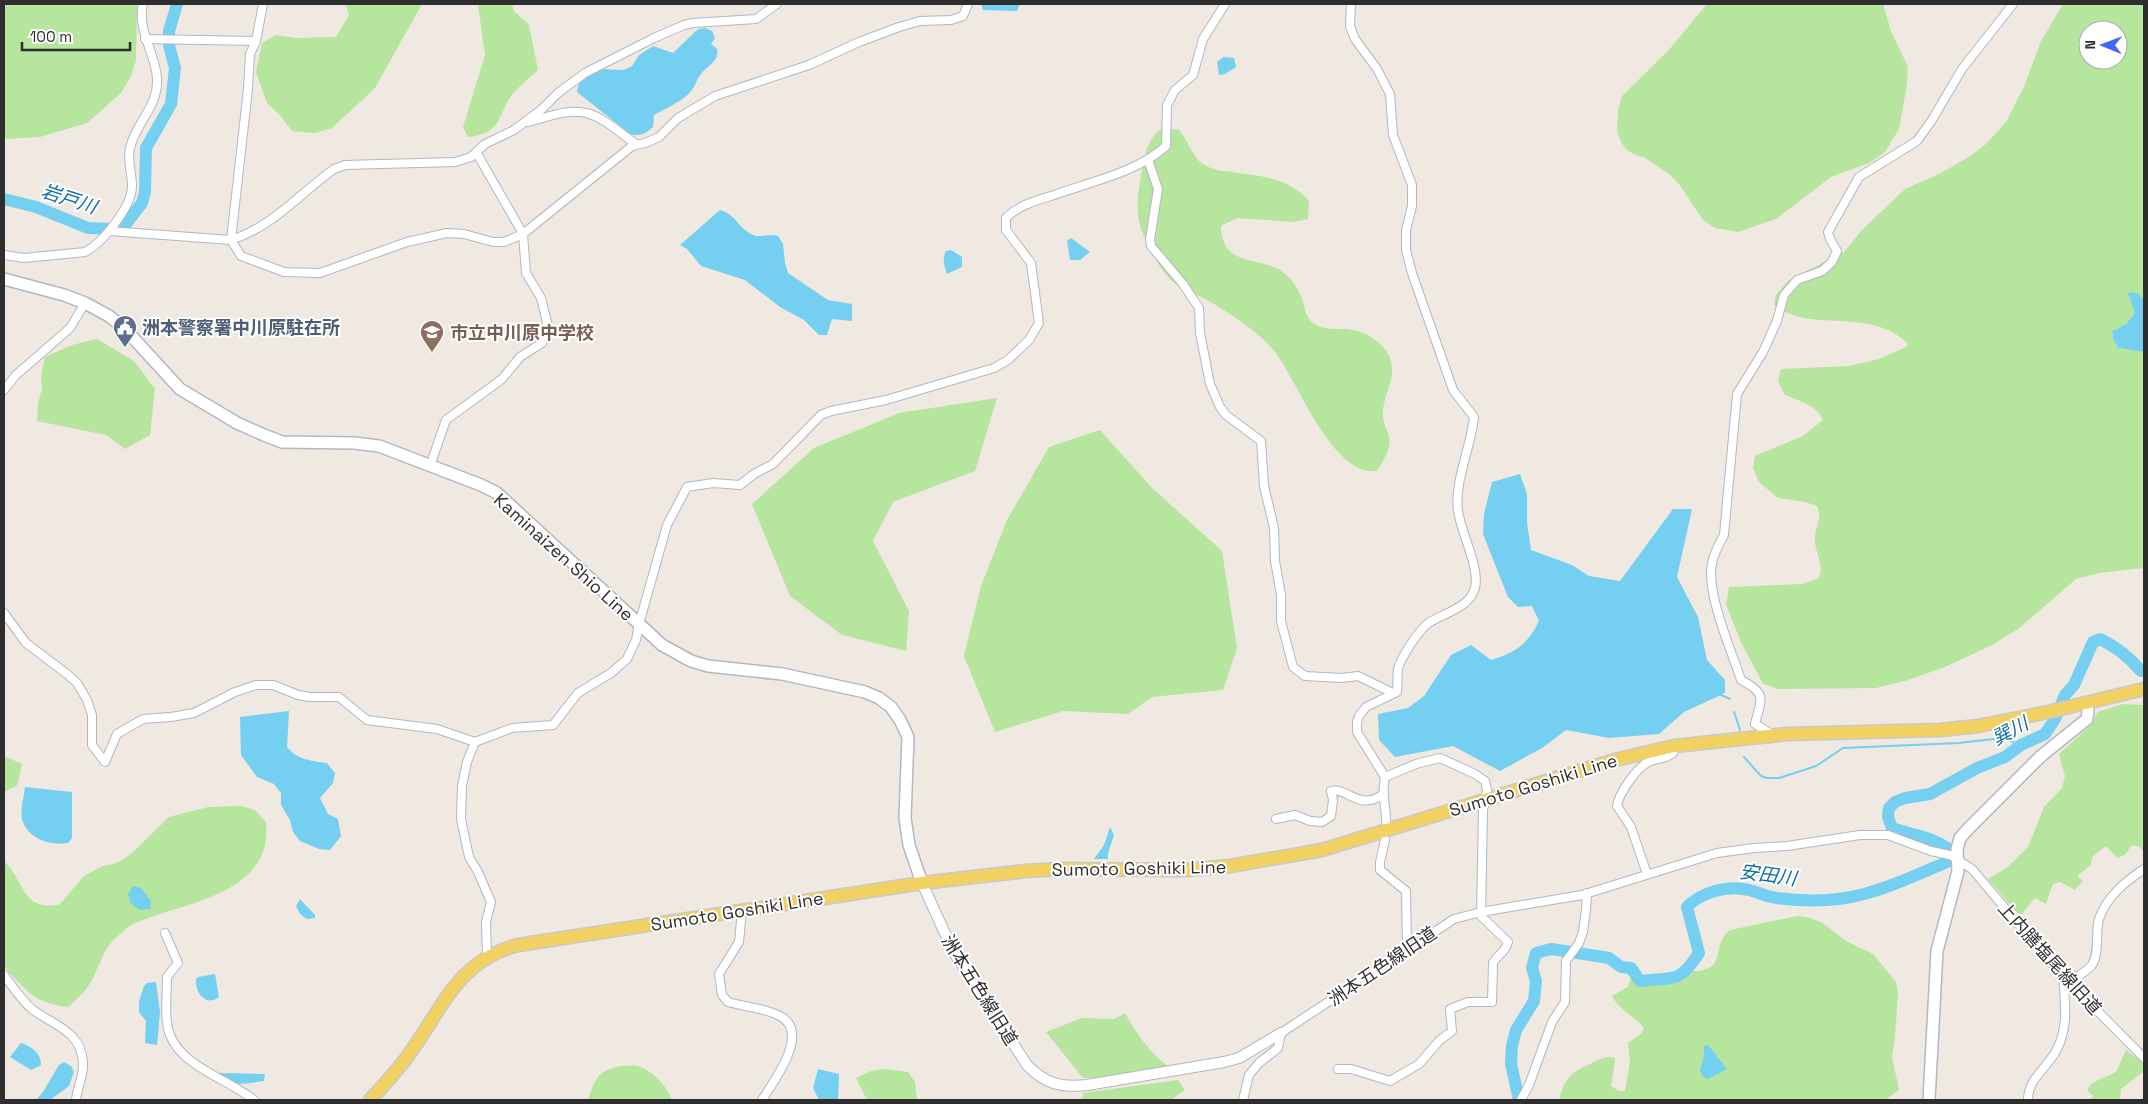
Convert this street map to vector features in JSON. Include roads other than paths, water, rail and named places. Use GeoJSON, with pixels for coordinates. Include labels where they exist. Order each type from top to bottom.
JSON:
{"type":"FeatureCollection","features":[{"type":"Feature","properties":{"kind":"main road","name":"Kaminaizen Shio Line"},"geometry":{"type":"LineString","coordinates":[[4,279],[45,289],[85,303],[109,316],[125,329],[180,389],[236,423],[282,442],[354,443],[379,446],[497,493],[662,645],[691,661],[708,666],[782,674],[872,694],[891,707],[908,737],[909,748],[905,794],[906,824],[909,845],[922,883]]}},
{"type":"Feature","properties":{"kind":"main road","name":"Sumoto Goshiki Line"},"geometry":{"type":"LineString","coordinates":[[370,1100],[412,1051],[454,987],[470,968],[487,956],[518,945],[922,883],[1061,869],[1186,870],[1230,866],[1322,850],[1615,760],[1674,746],[1773,735],[1940,730],[1978,726],[2048,712],[2144,688]]}},
{"type":"Feature","properties":{"kind":"main road"},"geometry":{"type":"LineString","coordinates":[[1929,1100],[1938,951],[1958,871],[1953,857],[1960,838],[2041,756],[2087,719],[2087,703]]}},
{"type":"Feature","properties":{"kind":"street"},"geometry":{"type":"LineString","coordinates":[[4,255],[24,258],[85,252],[92,248],[109,231],[131,196],[130,149],[134,136],[153,103],[157,76],[141,25],[143,4]]}},
{"type":"Feature","properties":{"kind":"street"},"geometry":{"type":"LineString","coordinates":[[263,4],[256,41],[250,54],[231,240],[241,256],[284,272],[320,273],[407,242],[447,233],[464,234],[504,242],[522,234],[636,144],[645,143],[658,137],[678,118],[716,96],[809,65],[859,42],[898,27],[920,21],[951,20],[963,16],[968,4]]}},
{"type":"Feature","properties":{"kind":"street"},"geometry":{"type":"LineString","coordinates":[[109,231],[231,240],[246,236],[275,219],[334,168],[345,165],[455,162],[471,157],[485,144],[523,122],[586,73],[654,38],[684,25],[756,19],[777,4]]}},
{"type":"Feature","properties":{"kind":"street"},"geometry":{"type":"LineString","coordinates":[[4,613],[7,622],[26,643],[68,674],[77,684],[87,700],[92,715],[92,745],[105,762],[117,734],[143,719],[194,713],[235,692],[256,685],[273,685],[298,695],[310,697],[339,697],[367,720],[437,729],[475,742],[512,728],[552,725],[578,693],[611,673],[627,659],[636,640],[667,525],[687,487],[713,483],[740,485],[754,474],[772,464],[821,415],[831,410],[886,400],[994,368],[1008,360],[1029,340],[1039,323],[1031,263],[1006,230],[1006,218],[1011,212],[1035,201],[1148,160],[1166,146],[1167,105],[1175,90],[1193,74],[1203,39],[1225,4]]}},
{"type":"Feature","properties":{"kind":"street"},"geometry":{"type":"LineString","coordinates":[[1351,4],[1350,26],[1355,39],[1377,69],[1390,94],[1393,136],[1412,185],[1412,206],[1406,230],[1406,250],[1412,273],[1453,390],[1474,417],[1467,457],[1458,486],[1458,510],[1476,575],[1475,589],[1466,603],[1430,622],[1418,633],[1398,668],[1397,692],[1366,707],[1357,722],[1357,732],[1385,777],[1382,795],[1386,810],[1386,821]]}},
{"type":"Feature","properties":{"kind":"street"},"geometry":{"type":"LineString","coordinates":[[1773,735],[1755,724],[1760,708],[1760,696],[1756,687],[1741,680],[1712,588],[1714,554],[1724,534],[1737,394],[1763,352],[1777,321],[1784,295],[1797,280],[1822,271],[1832,262],[1837,251],[1828,232],[1859,177],[1917,141],[1932,120],[1962,69],[2013,4]]}},
{"type":"Feature","properties":{"kind":"street"},"geometry":{"type":"LineString","coordinates":[[145,39],[256,41]]}},
{"type":"Feature","properties":{"kind":"street"},"geometry":{"type":"LineString","coordinates":[[523,122],[569,112],[585,112],[595,116],[636,144]]}},
{"type":"Feature","properties":{"kind":"street"},"geometry":{"type":"LineString","coordinates":[[430,466],[446,420],[502,379],[520,357],[542,343],[547,322],[541,298],[526,273],[522,234],[476,152]]}},
{"type":"Feature","properties":{"kind":"street"},"geometry":{"type":"LineString","coordinates":[[1148,160],[1158,189],[1150,239],[1151,246],[1183,284],[1199,308],[1200,333],[1210,384],[1220,407],[1226,416],[1261,442],[1264,486],[1274,528],[1275,561],[1281,595],[1281,621],[1293,667],[1305,676],[1341,678],[1358,676],[1394,694]]}},
{"type":"Feature","properties":{"kind":"street"},"geometry":{"type":"LineString","coordinates":[[4,390],[16,375],[70,328],[85,303]]}},
{"type":"Feature","properties":{"kind":"street"},"geometry":{"type":"LineString","coordinates":[[475,742],[467,762],[462,786],[461,819],[469,857],[491,902],[486,922],[487,956]]}},
{"type":"Feature","properties":{"kind":"street"},"geometry":{"type":"LineString","coordinates":[[1647,874],[1631,827],[1617,806],[1618,798],[1625,786],[1648,762],[1666,758],[1673,753],[1674,746]]}},
{"type":"Feature","properties":{"kind":"street"},"geometry":{"type":"LineString","coordinates":[[1338,1069],[1351,1069],[1390,1081],[1419,1064],[1440,1040],[1452,1030],[1450,1009],[1468,1002],[1492,1002],[1493,963],[1506,949],[1508,942],[1483,919],[1481,912],[1485,781],[1475,774],[1440,758],[1416,764],[1385,777]]}},
{"type":"Feature","properties":{"kind":"street"},"geometry":{"type":"LineString","coordinates":[[1276,819],[1295,815],[1310,821],[1322,822],[1331,816],[1333,800],[1331,791],[1335,790],[1358,800],[1374,800],[1382,795]]}},
{"type":"Feature","properties":{"kind":"street","name":"洲本五色線旧道"},"geometry":{"type":"LineString","coordinates":[[922,883],[940,926],[971,980],[1027,1065],[1047,1082],[1064,1086],[1087,1085],[1239,1058],[1281,1033],[1407,948],[1454,920],[1481,912],[1586,894],[1717,854],[1860,835],[1888,835],[1953,857]]}},
{"type":"Feature","properties":{"kind":"street"},"geometry":{"type":"LineString","coordinates":[[1385,840],[1380,870],[1406,890],[1407,948]]}},
{"type":"Feature","properties":{"kind":"street","name":"上内膳塩尾線旧道"},"geometry":{"type":"LineString","coordinates":[[1953,857],[1972,869],[2060,973],[2144,1058]]}},
{"type":"Feature","properties":{"kind":"street"},"geometry":{"type":"LineString","coordinates":[[2028,1100],[2028,1090],[2034,1079],[2057,1049],[2067,1017],[2060,973],[2077,977],[2092,965],[2095,955],[2098,921],[2102,913],[2122,884],[2144,869]]}},
{"type":"Feature","properties":{"kind":"street"},"geometry":{"type":"LineString","coordinates":[[1521,1099],[1529,1085],[1552,1022],[1565,1002],[1566,965],[1571,952],[1579,943],[1583,932],[1586,894]]}},
{"type":"Feature","properties":{"kind":"street"},"geometry":{"type":"LineString","coordinates":[[742,910],[739,942],[719,974],[722,995],[728,1002],[782,1016],[790,1022],[792,1030],[792,1044],[786,1061],[762,1100]]}},
{"type":"Feature","properties":{"kind":"street"},"geometry":{"type":"LineString","coordinates":[[165,933],[178,963],[167,977],[167,1023],[172,1041],[181,1053],[191,1061],[254,1100]]}},
{"type":"Feature","properties":{"kind":"street"},"geometry":{"type":"LineString","coordinates":[[4,975],[22,1000],[34,1010],[69,1031],[77,1041],[83,1061],[83,1075],[76,1100]]}},
{"type":"Feature","properties":{"kind":"street"},"geometry":{"type":"LineString","coordinates":[[1243,1100],[1249,1075],[1260,1063],[1276,1052],[1281,1033]]}},
{"type":"Feature","properties":{"kind":"water"},"geometry":{"type":"Polygon","coordinates":[[[981,4],[1020,4],[1017,11],[983,10],[981,4]]]}},
{"type":"Feature","properties":{"kind":"water"},"geometry":{"type":"Polygon","coordinates":[[[705,28],[712,31],[715,38],[711,44],[717,49],[717,57],[699,76],[693,89],[687,95],[679,102],[654,115],[653,127],[645,133],[635,135],[629,133],[577,92],[580,79],[599,69],[624,70],[632,66],[639,55],[653,46],[673,53],[698,29],[705,28]]]}},
{"type":"Feature","properties":{"kind":"water"},"geometry":{"type":"Polygon","coordinates":[[[1224,57],[1234,58],[1236,67],[1225,74],[1219,75],[1217,62],[1224,57]]]}},
{"type":"Feature","properties":{"kind":"water"},"geometry":{"type":"Polygon","coordinates":[[[720,210],[733,217],[751,234],[778,236],[783,244],[788,273],[828,300],[852,304],[852,321],[832,319],[827,335],[819,335],[804,320],[780,307],[745,280],[701,266],[687,249],[680,245],[720,210]]]}},
{"type":"Feature","properties":{"kind":"water"},"geometry":{"type":"Polygon","coordinates":[[[1071,238],[1090,252],[1080,260],[1070,260],[1067,241],[1071,238]]]}},
{"type":"Feature","properties":{"kind":"water"},"geometry":{"type":"Polygon","coordinates":[[[951,250],[962,257],[962,267],[947,274],[944,256],[946,251],[951,250]]]}},
{"type":"Feature","properties":{"kind":"water"},"geometry":{"type":"Polygon","coordinates":[[[2131,292],[2139,294],[2144,301],[2144,352],[2118,348],[2113,339],[2112,331],[2126,324],[2135,313],[2128,294],[2131,292]]]}},
{"type":"Feature","properties":{"kind":"water"},"geometry":{"type":"Polygon","coordinates":[[[1520,474],[1527,494],[1527,522],[1531,550],[1572,565],[1589,576],[1620,581],[1673,509],[1692,509],[1677,577],[1698,617],[1707,660],[1725,680],[1725,693],[1684,712],[1659,734],[1609,738],[1566,730],[1542,748],[1500,771],[1453,746],[1395,757],[1379,740],[1378,714],[1408,708],[1424,696],[1451,655],[1471,645],[1491,660],[1500,657],[1526,641],[1539,621],[1532,606],[1518,607],[1508,597],[1483,534],[1484,514],[1492,482],[1520,474]]]}},
{"type":"Feature","properties":{"kind":"water"},"geometry":{"type":"Polygon","coordinates":[[[289,711],[287,747],[300,757],[327,763],[335,773],[333,783],[320,798],[328,814],[338,819],[341,836],[330,850],[319,849],[300,841],[293,832],[290,820],[281,805],[281,793],[274,784],[257,777],[241,755],[240,717],[289,711]]]}},
{"type":"Feature","properties":{"kind":"water"},"geometry":{"type":"Polygon","coordinates":[[[25,787],[72,792],[72,838],[68,843],[47,842],[40,840],[29,832],[22,819],[25,787]]]}},
{"type":"Feature","properties":{"kind":"water"},"geometry":{"type":"Polygon","coordinates":[[[1110,827],[1114,835],[1108,859],[1094,859],[1104,845],[1110,827]]]}},
{"type":"Feature","properties":{"kind":"water"},"geometry":{"type":"Polygon","coordinates":[[[133,886],[141,888],[151,901],[151,909],[139,910],[130,902],[128,894],[133,886]]]}},
{"type":"Feature","properties":{"kind":"water"},"geometry":{"type":"Polygon","coordinates":[[[300,899],[315,915],[315,918],[307,919],[300,914],[296,906],[300,899]]]}},
{"type":"Feature","properties":{"kind":"water"},"geometry":{"type":"Polygon","coordinates":[[[215,974],[219,997],[214,1000],[206,999],[202,997],[197,989],[196,979],[215,974]]]}},
{"type":"Feature","properties":{"kind":"water"},"geometry":{"type":"Polygon","coordinates":[[[156,982],[160,1012],[157,1045],[145,1043],[146,1021],[139,1012],[139,1001],[144,986],[147,983],[156,982]]]}},
{"type":"Feature","properties":{"kind":"water"},"geometry":{"type":"Polygon","coordinates":[[[21,1043],[35,1051],[41,1061],[41,1065],[31,1070],[10,1057],[21,1043]]]}},
{"type":"Feature","properties":{"kind":"water"},"geometry":{"type":"Polygon","coordinates":[[[1708,1045],[1727,1069],[1708,1079],[1704,1078],[1700,1071],[1704,1056],[1704,1046],[1708,1045]]]}},
{"type":"Feature","properties":{"kind":"water"},"geometry":{"type":"Polygon","coordinates":[[[64,1062],[71,1066],[74,1072],[69,1086],[50,1100],[36,1100],[59,1065],[64,1062]]]}},
{"type":"Feature","properties":{"kind":"water"},"geometry":{"type":"Polygon","coordinates":[[[818,1069],[839,1074],[838,1100],[819,1100],[813,1088],[818,1069]]]}},
{"type":"Feature","properties":{"kind":"water"},"geometry":{"type":"Polygon","coordinates":[[[218,1073],[265,1074],[264,1081],[239,1084],[228,1082],[216,1076],[218,1073]]]}},
{"type":"Feature","properties":{"kind":"waterway","name":"岩戸川"},"geometry":{"type":"LineString","coordinates":[[4,199],[36,207],[88,228],[115,229],[125,225],[142,203],[145,192],[146,148],[171,104],[175,68],[169,45],[169,31],[177,4]]}},
{"type":"Feature","properties":{"kind":"waterway","name":"安田川"},"geometry":{"type":"LineString","coordinates":[[1519,1100],[1511,1064],[1512,1046],[1516,1030],[1534,1001],[1536,981],[1532,968],[1536,953],[1551,949],[1609,958],[1621,967],[1631,968],[1640,981],[1668,979],[1686,970],[1699,953],[1687,907],[1706,894],[1736,888],[1789,899],[1827,900],[1843,898],[1889,886],[1947,862],[1947,848],[1941,844],[1892,828],[1888,817],[1889,808],[1895,802],[1905,798],[1930,794],[1977,768],[2005,757],[2021,745],[2045,734],[2055,719],[2065,695],[2074,685],[2093,642],[2100,639],[2112,645],[2141,671],[2144,671]]}},
{"type":"Feature","properties":{"kind":"waterway"},"geometry":{"type":"LineString","coordinates":[[1721,695],[1730,699]]}},
{"type":"Feature","properties":{"kind":"waterway"},"geometry":{"type":"LineString","coordinates":[[1734,712],[1740,730]]}},
{"type":"Feature","properties":{"kind":"waterway","name":"巽川"},"geometry":{"type":"LineString","coordinates":[[1744,757],[1761,776],[1779,778],[1816,766],[1843,748],[1959,743],[2002,738],[2021,745]]}},
{"type":"Feature","properties":{"kind":"place","name":"洲本警察署中川原駐在所"},"geometry":{"type":"Point","coordinates":[125,348]}},
{"type":"Feature","properties":{"kind":"place","name":"市立中川原中学校"},"geometry":{"type":"Point","coordinates":[432,353]}}]}
